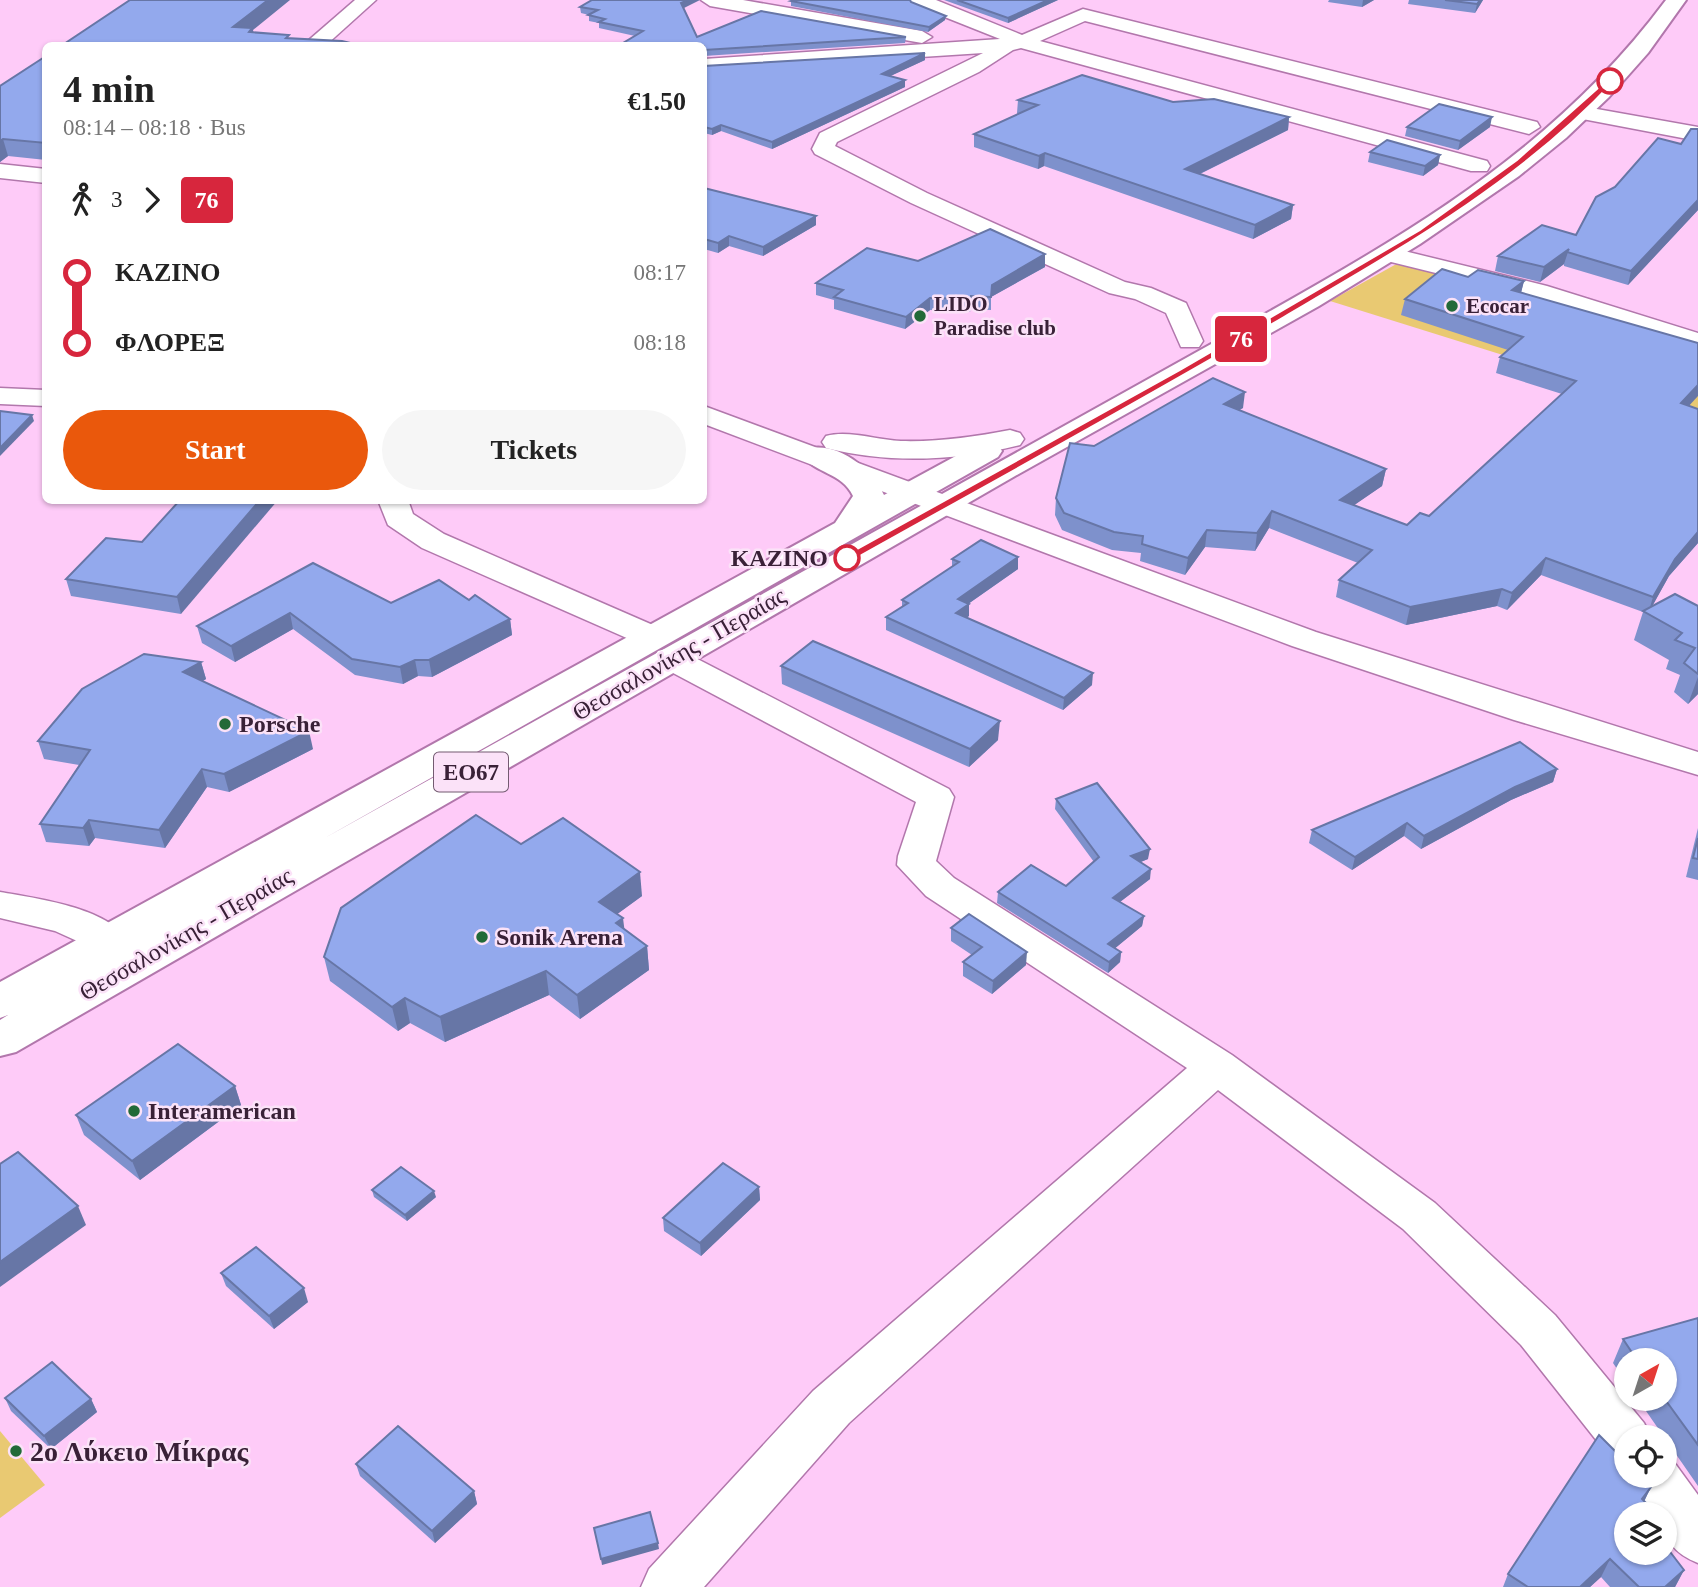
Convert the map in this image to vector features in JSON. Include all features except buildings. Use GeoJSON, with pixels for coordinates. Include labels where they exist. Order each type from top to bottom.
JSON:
{"type":"FeatureCollection","features":[{"type":"Feature","properties":{"kind":"main road"},"geometry":{"type":"LineString","coordinates":[[1592,65],[1629,27],[1648,0]]}},
{"type":"Feature","properties":{"kind":"main road","name":"Θεσσαλονίκης - Περαίας"},"geometry":{"type":"LineString","coordinates":[[0,1040],[660,647],[849,525],[936,492],[1010,439],[1356,248],[1479,166],[1529,127],[1573,101],[1641,49],[1675,0]]}},
{"type":"Feature","properties":{"kind":"main road","name":"Θεσσαλονίκης - Περαίας"},"geometry":{"type":"LineString","coordinates":[[0,1002],[108,941],[660,647],[936,492],[1183,372],[1388,254],[1511,168],[1573,101]]}},
{"type":"Feature","properties":{"kind":"main road"},"geometry":{"type":"LineString","coordinates":[[827,448],[864,483],[869,496],[864,508],[849,525]]}},
{"type":"Feature","properties":{"kind":"street"},"geometry":{"type":"LineString","coordinates":[[317,42],[367,0]]}},
{"type":"Feature","properties":{"kind":"street"},"geometry":{"type":"LineString","coordinates":[[710,0],[772,5],[978,47]]}},
{"type":"Feature","properties":{"kind":"street"},"geometry":{"type":"LineString","coordinates":[[919,0],[1023,45],[1479,166]]}},
{"type":"Feature","properties":{"kind":"street"},"geometry":{"type":"LineString","coordinates":[[1190,341],[1177,308],[1118,288],[971,222],[823,149],[828,138],[1023,45],[1076,16],[1091,16],[1529,127]]}},
{"type":"Feature","properties":{"kind":"street"},"geometry":{"type":"LineString","coordinates":[[707,65],[1023,45]]}},
{"type":"Feature","properties":{"kind":"street"},"geometry":{"type":"LineString","coordinates":[[1573,101],[1698,134]]}},
{"type":"Feature","properties":{"kind":"street"},"geometry":{"type":"LineString","coordinates":[[0,162],[42,167]]}},
{"type":"Feature","properties":{"kind":"street"},"geometry":{"type":"LineString","coordinates":[[0,171],[42,176]]}},
{"type":"Feature","properties":{"kind":"street"},"geometry":{"type":"LineString","coordinates":[[1388,254],[1538,291],[1698,342]]}},
{"type":"Feature","properties":{"kind":"street"},"geometry":{"type":"LineString","coordinates":[[0,396],[42,398]]}},
{"type":"Feature","properties":{"kind":"street"},"geometry":{"type":"LineString","coordinates":[[707,398],[1177,594],[1526,712],[1698,764]]}},
{"type":"Feature","properties":{"kind":"street"},"geometry":{"type":"LineString","coordinates":[[707,415],[827,448],[918,452],[1010,439]]}},
{"type":"Feature","properties":{"kind":"street"},"geometry":{"type":"LineString","coordinates":[[394,504],[399,519],[433,541],[660,647],[936,797],[931,819],[919,839],[916,865],[940,887],[1217,1066],[1419,1216],[1538,1330],[1615,1425]]}},
{"type":"Feature","properties":{"kind":"street"},"geometry":{"type":"LineString","coordinates":[[0,905],[57,915],[88,928],[108,941]]}},
{"type":"Feature","properties":{"kind":"street"},"geometry":{"type":"LineString","coordinates":[[667,1587],[831,1407],[1217,1066]]}},
{"type":"Feature","properties":{"kind":"street"},"geometry":{"type":"LineString","coordinates":[[1662,1488],[1698,1538]]}},
{"type":"Feature","properties":{"kind":"shaded area"},"geometry":{"type":"Polygon","coordinates":[[[1400,262],[1698,348],[1698,416],[1330,301],[1400,262]]]}},
{"type":"Feature","properties":{"kind":"shaded area"},"geometry":{"type":"Polygon","coordinates":[[[0,1431],[45,1485],[0,1518],[0,1431]]]}},
{"type":"Feature","properties":{"kind":"bus line","name":"76"},"geometry":{"type":"LineString","coordinates":[[847,558],[1183,372],[1388,254],[1520,162],[1580,112],[1610,81]]}},
{"type":"Feature","properties":{"kind":"place","name":"Ecocar"},"geometry":{"type":"Point","coordinates":[1452,306]}},
{"type":"Feature","properties":{"kind":"place","name":"LIDO Paradise club"},"geometry":{"type":"Point","coordinates":[920,316]}},
{"type":"Feature","properties":{"kind":"place","name":"ΚΑΖΙΝΟ"},"geometry":{"type":"Point","coordinates":[847,558]}},
{"type":"Feature","properties":{"kind":"place","name":"Porsche"},"geometry":{"type":"Point","coordinates":[225,724]}},
{"type":"Feature","properties":{"kind":"place","name":"Sonik Arena"},"geometry":{"type":"Point","coordinates":[482,937]}},
{"type":"Feature","properties":{"kind":"place","name":"Interamerican"},"geometry":{"type":"Point","coordinates":[134,1111]}},
{"type":"Feature","properties":{"kind":"place","name":"2ο Λύκειο Μίκρας"},"geometry":{"type":"Point","coordinates":[16,1451]}}]}
